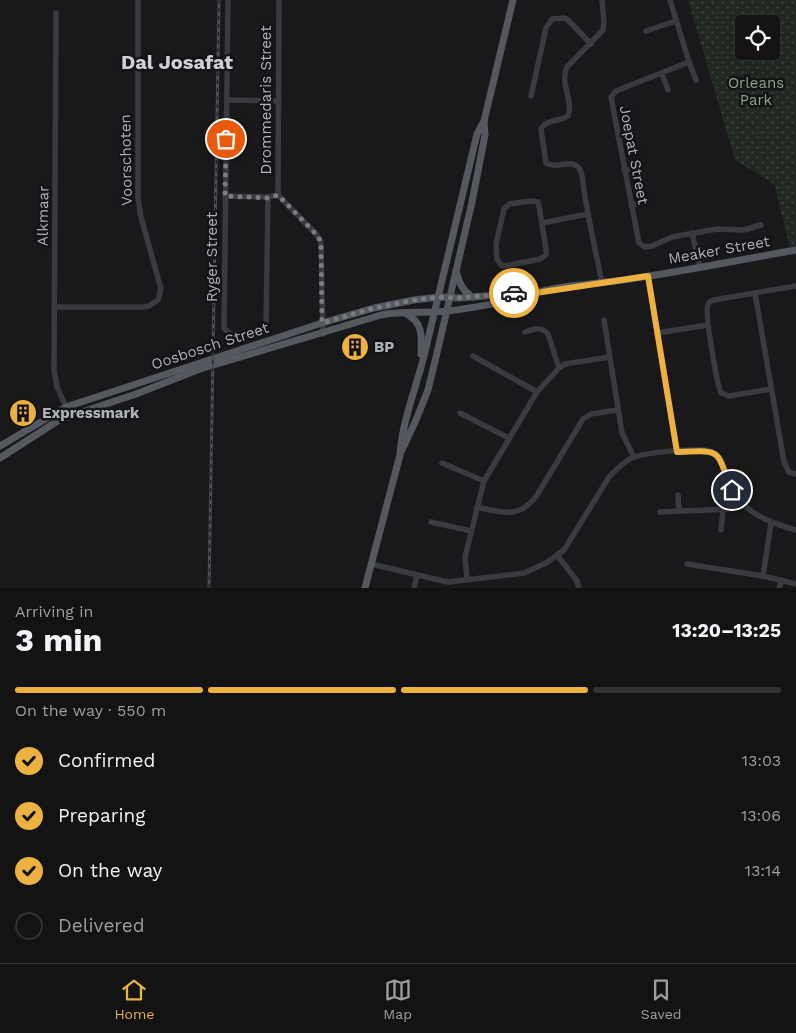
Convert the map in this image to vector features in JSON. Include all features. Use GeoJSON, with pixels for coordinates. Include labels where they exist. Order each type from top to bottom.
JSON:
{"type":"FeatureCollection","features":[{"type":"Feature","properties":{"kind":"main road"},"geometry":{"type":"LineString","coordinates":[[400,455],[401,440],[439,297],[477,134],[484,121],[513,0]]}},
{"type":"Feature","properties":{"kind":"main road"},"geometry":{"type":"LineString","coordinates":[[365,588],[400,455],[428,390],[472,202],[485,135],[484,121]]}},
{"type":"Feature","properties":{"kind":"main road","name":"Meaker Street"},"geometry":{"type":"LineString","coordinates":[[439,297],[529,294],[648,276],[796,250]]}},
{"type":"Feature","properties":{"kind":"main road"},"geometry":{"type":"LineString","coordinates":[[456,270],[460,284],[465,292],[472,297]]}},
{"type":"Feature","properties":{"kind":"main road","name":"Meaker Street"},"geometry":{"type":"LineString","coordinates":[[435,312],[492,304],[522,298],[529,294]]}},
{"type":"Feature","properties":{"kind":"main road","name":"Oosbosch Street"},"geometry":{"type":"LineString","coordinates":[[0,446],[66,407],[229,357],[322,323],[374,308],[439,297]]}},
{"type":"Feature","properties":{"kind":"main road"},"geometry":{"type":"LineString","coordinates":[[403,312],[417,321],[421,330],[421,357],[417,384]]}},
{"type":"Feature","properties":{"kind":"main road","name":"Oosbosch Street"},"geometry":{"type":"LineString","coordinates":[[229,357],[323,334],[372,318],[403,312],[435,312]]}},
{"type":"Feature","properties":{"kind":"main road","name":"Oosbosch Street"},"geometry":{"type":"LineString","coordinates":[[0,458],[60,420],[136,394],[201,366]]}},
{"type":"Feature","properties":{"kind":"street","name":"Voorschoten"},"geometry":{"type":"LineString","coordinates":[[55,307],[143,307],[154,304],[160,296],[160,283],[141,217],[138,198],[138,0]]}},
{"type":"Feature","properties":{"kind":"street","name":"Ryger Street"},"geometry":{"type":"LineString","coordinates":[[228,0],[224,328],[230,334],[258,334],[264,331],[266,327],[268,198]]}},
{"type":"Feature","properties":{"kind":"street","name":"Drommedaris Street"},"geometry":{"type":"LineString","coordinates":[[279,0],[278,195],[317,235],[321,242],[323,334]]}},
{"type":"Feature","properties":{"kind":"street"},"geometry":{"type":"LineString","coordinates":[[602,0],[603,30],[564,72],[569,107],[568,116],[548,122],[542,126],[541,130],[546,162],[555,166],[572,164],[579,168],[602,283]]}},
{"type":"Feature","properties":{"kind":"street"},"geometry":{"type":"LineString","coordinates":[[670,0],[696,80]]}},
{"type":"Feature","properties":{"kind":"street","name":"Alkmaar"},"geometry":{"type":"LineString","coordinates":[[56,13],[55,378],[56,387],[70,416]]}},
{"type":"Feature","properties":{"kind":"street"},"geometry":{"type":"LineString","coordinates":[[530,96],[546,28],[552,19],[564,18],[568,20],[591,44]]}},
{"type":"Feature","properties":{"kind":"street"},"geometry":{"type":"LineString","coordinates":[[646,31],[676,21]]}},
{"type":"Feature","properties":{"kind":"street","name":"Joepat Street"},"geometry":{"type":"LineString","coordinates":[[689,62],[612,94],[611,102],[638,239],[641,246],[657,245],[672,237],[692,233],[717,229],[744,230],[761,225]]}},
{"type":"Feature","properties":{"kind":"street"},"geometry":{"type":"LineString","coordinates":[[662,74],[668,90]]}},
{"type":"Feature","properties":{"kind":"street"},"geometry":{"type":"LineString","coordinates":[[227,100],[279,101]]}},
{"type":"Feature","properties":{"kind":"street"},"geometry":{"type":"LineString","coordinates":[[618,136],[632,133]]}},
{"type":"Feature","properties":{"kind":"street"},"geometry":{"type":"LineString","coordinates":[[624,170],[639,167]]}},
{"type":"Feature","properties":{"kind":"street"},"geometry":{"type":"LineString","coordinates":[[225,196],[268,198],[278,195]]}},
{"type":"Feature","properties":{"kind":"street"},"geometry":{"type":"LineString","coordinates":[[535,201],[540,206],[542,223],[547,253],[543,258],[505,266],[498,263],[496,244],[506,206],[513,203],[535,201]]}},
{"type":"Feature","properties":{"kind":"street"},"geometry":{"type":"LineString","coordinates":[[631,204],[646,202]]}},
{"type":"Feature","properties":{"kind":"street"},"geometry":{"type":"LineString","coordinates":[[542,223],[588,214]]}},
{"type":"Feature","properties":{"kind":"street"},"geometry":{"type":"LineString","coordinates":[[692,233],[700,267]]}},
{"type":"Feature","properties":{"kind":"street"},"geometry":{"type":"LineString","coordinates":[[648,276],[677,452]]}},
{"type":"Feature","properties":{"kind":"street"},"geometry":{"type":"LineString","coordinates":[[771,389],[729,396],[721,393],[708,325],[708,304],[714,300],[796,286]]}},
{"type":"Feature","properties":{"kind":"street"},"geometry":{"type":"LineString","coordinates":[[755,293],[784,462],[789,472],[796,474]]}},
{"type":"Feature","properties":{"kind":"street"},"geometry":{"type":"LineString","coordinates":[[604,320],[618,410],[624,437],[634,457]]}},
{"type":"Feature","properties":{"kind":"street"},"geometry":{"type":"LineString","coordinates":[[657,333],[708,325]]}},
{"type":"Feature","properties":{"kind":"street"},"geometry":{"type":"LineString","coordinates":[[525,332],[537,328],[548,334],[559,368]]}},
{"type":"Feature","properties":{"kind":"street"},"geometry":{"type":"LineString","coordinates":[[473,356],[537,392]]}},
{"type":"Feature","properties":{"kind":"street"},"geometry":{"type":"LineString","coordinates":[[467,579],[465,557],[484,481],[537,392],[559,368],[572,363],[609,357]]}},
{"type":"Feature","properties":{"kind":"street"},"geometry":{"type":"LineString","coordinates":[[477,507],[508,513],[518,512],[525,508],[537,496],[583,419],[591,414],[618,410]]}},
{"type":"Feature","properties":{"kind":"street"},"geometry":{"type":"LineString","coordinates":[[460,413],[509,438]]}},
{"type":"Feature","properties":{"kind":"street"},"geometry":{"type":"LineString","coordinates":[[371,564],[448,582],[524,573],[546,564],[557,556],[570,541],[609,477],[618,467],[634,457],[677,452],[705,450],[712,452],[719,457],[732,490],[742,505],[750,512],[771,523],[796,530]]}},
{"type":"Feature","properties":{"kind":"street"},"geometry":{"type":"LineString","coordinates":[[442,463],[484,481]]}},
{"type":"Feature","properties":{"kind":"street"},"geometry":{"type":"LineString","coordinates":[[678,495],[679,511]]}},
{"type":"Feature","properties":{"kind":"street"},"geometry":{"type":"LineString","coordinates":[[660,512],[723,510],[742,505]]}},
{"type":"Feature","properties":{"kind":"street"},"geometry":{"type":"LineString","coordinates":[[721,530],[723,510]]}},
{"type":"Feature","properties":{"kind":"street"},"geometry":{"type":"LineString","coordinates":[[431,522],[471,531]]}},
{"type":"Feature","properties":{"kind":"street"},"geometry":{"type":"LineString","coordinates":[[763,576],[771,523]]}},
{"type":"Feature","properties":{"kind":"street"},"geometry":{"type":"LineString","coordinates":[[557,556],[577,581],[579,588]]}},
{"type":"Feature","properties":{"kind":"street"},"geometry":{"type":"LineString","coordinates":[[687,564],[763,576],[796,584]]}},
{"type":"Feature","properties":{"kind":"street"},"geometry":{"type":"LineString","coordinates":[[414,588],[417,576]]}},
{"type":"Feature","properties":{"kind":"street"},"geometry":{"type":"LineString","coordinates":[[779,588],[782,580]]}},
{"type":"Feature","properties":{"kind":"green space","name":"Orleans Park"},"geometry":{"type":"Polygon","coordinates":[[[688,0],[796,0],[796,246],[790,247],[774,184],[735,160],[688,0]]]}},
{"type":"Feature","properties":{"kind":"railway"},"geometry":{"type":"LineString","coordinates":[[209,588],[219,0]]}},
{"type":"Feature","properties":{"kind":"way so far"},"geometry":{"type":"LineString","coordinates":[[226,139],[225,196],[268,198],[278,195],[320,238],[322,251],[322,323],[374,308],[414,300],[514,293]]}},
{"type":"Feature","properties":{"kind":"place","name":"BP"},"geometry":{"type":"Point","coordinates":[355,347]}},
{"type":"Feature","properties":{"kind":"place","name":"Expressmark"},"geometry":{"type":"Point","coordinates":[23,413]}},
{"type":"Feature","properties":{"kind":"district","name":"Dal Josafat"},"geometry":{"type":"Point","coordinates":[177,62]}},
{"type":"Feature","properties":{"kind":"route"},"geometry":{"type":"LineString","coordinates":[[514,293],[529,294],[648,276],[677,452],[705,450],[712,452],[719,457],[723,464],[732,490]]}}]}
